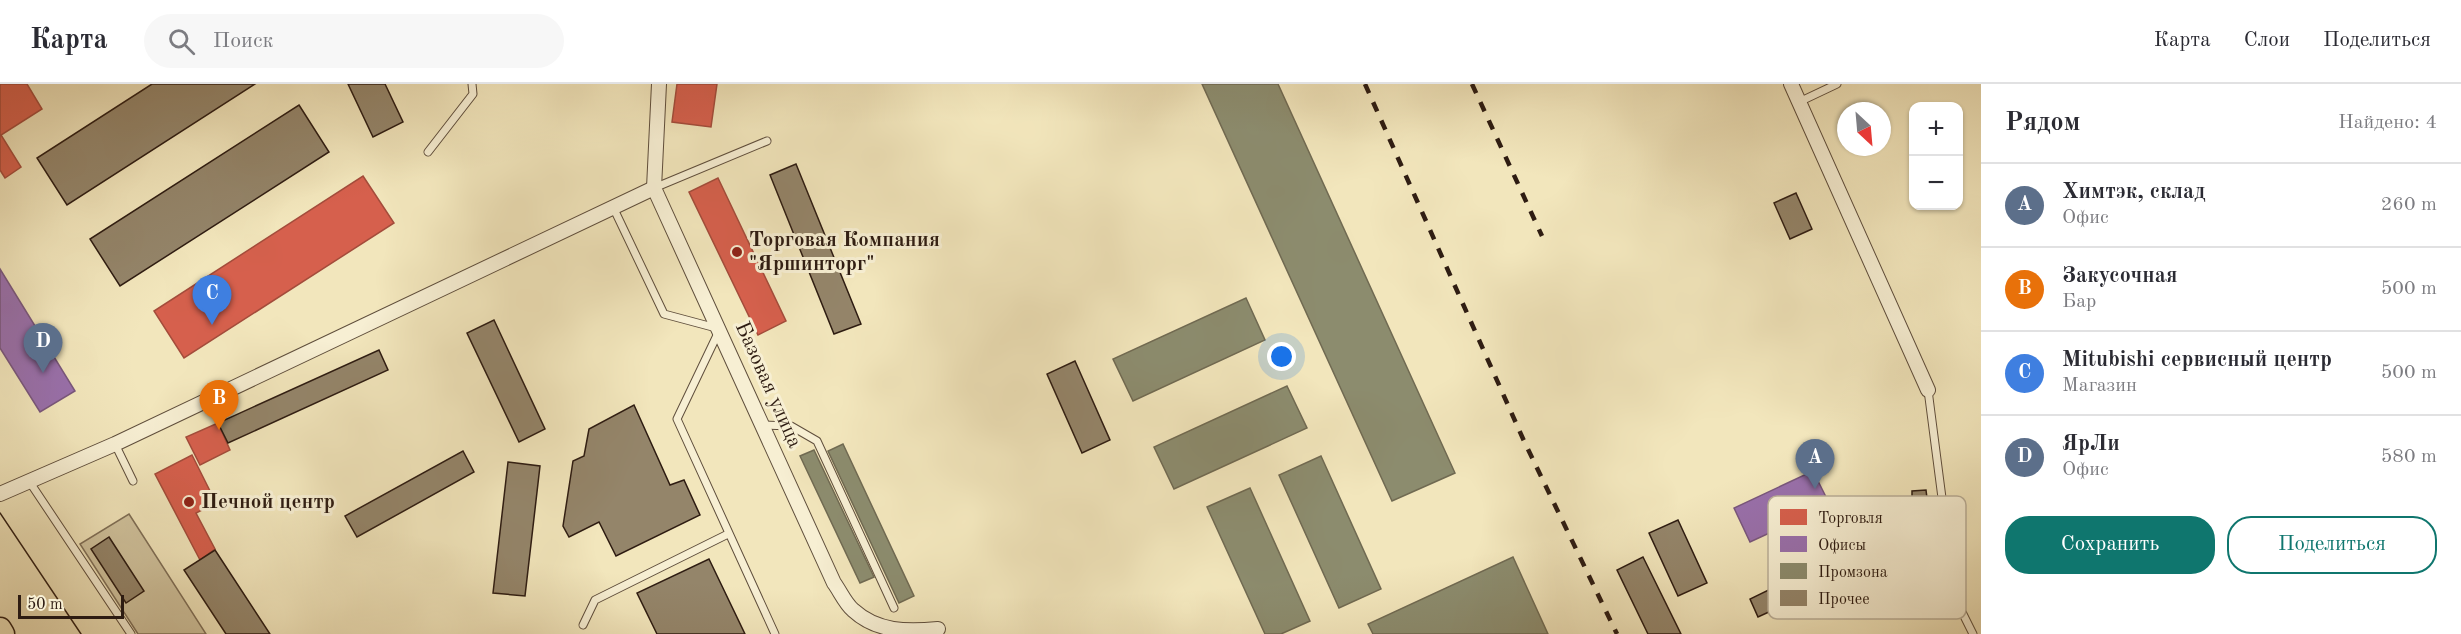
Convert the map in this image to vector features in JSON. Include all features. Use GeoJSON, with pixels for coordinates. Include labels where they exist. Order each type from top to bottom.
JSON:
{"type":"FeatureCollection","features":[{"type":"Feature","properties":{"kind":"main road"},"geometry":{"type":"LineString","coordinates":[[0,629],[3,634]]}},
{"type":"Feature","properties":{"kind":"street","name":"Базовая улица"},"geometry":{"type":"LineString","coordinates":[[659,84],[654,188],[834,583],[852,609],[876,625],[909,632],[938,629]]}},
{"type":"Feature","properties":{"kind":"street"},"geometry":{"type":"LineString","coordinates":[[1791,84],[1928,390]]}},
{"type":"Feature","properties":{"kind":"street"},"geometry":{"type":"LineString","coordinates":[[0,494],[115,444],[654,188]]}},
{"type":"Feature","properties":{"kind":"lane"},"geometry":{"type":"LineString","coordinates":[[428,152],[473,94],[472,84]]}},
{"type":"Feature","properties":{"kind":"lane"},"geometry":{"type":"LineString","coordinates":[[1799,102],[1837,84]]}},
{"type":"Feature","properties":{"kind":"lane"},"geometry":{"type":"LineString","coordinates":[[654,188],[767,141]]}},
{"type":"Feature","properties":{"kind":"lane"},"geometry":{"type":"LineString","coordinates":[[613,207],[664,314],[720,329],[677,418],[775,634]]}},
{"type":"Feature","properties":{"kind":"lane"},"geometry":{"type":"LineString","coordinates":[[1928,390],[1942,496]]}},
{"type":"Feature","properties":{"kind":"lane"},"geometry":{"type":"LineString","coordinates":[[763,424],[791,426],[817,441],[894,608]]}},
{"type":"Feature","properties":{"kind":"lane"},"geometry":{"type":"LineString","coordinates":[[115,444],[132,481]]}},
{"type":"Feature","properties":{"kind":"lane"},"geometry":{"type":"LineString","coordinates":[[29,481],[131,634]]}},
{"type":"Feature","properties":{"kind":"lane"},"geometry":{"type":"LineString","coordinates":[[583,625],[595,600],[728,534]]}},
{"type":"Feature","properties":{"kind":"lane"},"geometry":{"type":"LineString","coordinates":[[1966,619],[1973,634]]}},
{"type":"Feature","properties":{"kind":"shaded area"},"geometry":{"type":"Polygon","coordinates":[[[129,514],[206,634],[138,634],[80,544],[129,514]]]}},
{"type":"Feature","properties":{"kind":"building: Торговля"},"geometry":{"type":"Polygon","coordinates":[[[0,84],[27,84],[42,109],[1,135],[21,167],[5,178],[0,170],[0,84]]]}},
{"type":"Feature","properties":{"kind":"building: Торговля"},"geometry":{"type":"Polygon","coordinates":[[[677,84],[717,84],[711,127],[672,122],[677,84]]]}},
{"type":"Feature","properties":{"kind":"building: Торговля"},"geometry":{"type":"Polygon","coordinates":[[[363,176],[394,223],[184,358],[154,311],[363,176]]]}},
{"type":"Feature","properties":{"kind":"building: Торговля"},"geometry":{"type":"Polygon","coordinates":[[[718,178],[786,321],[758,335],[689,192],[718,178]]]}},
{"type":"Feature","properties":{"kind":"building: Торговля"},"geometry":{"type":"Polygon","coordinates":[[[218,423],[230,450],[200,465],[186,437],[218,423]]]}},
{"type":"Feature","properties":{"kind":"building: Торговля"},"geometry":{"type":"Polygon","coordinates":[[[192,455],[216,503],[196,513],[215,549],[200,560],[155,474],[192,455]]]}},
{"type":"Feature","properties":{"kind":"building: Офисы"},"geometry":{"type":"Polygon","coordinates":[[[0,269],[75,391],[40,412],[0,348],[0,269]]]}},
{"type":"Feature","properties":{"kind":"building: Офисы"},"geometry":{"type":"Polygon","coordinates":[[[1813,471],[1826,496],[1768,496],[1768,534],[1750,542],[1734,508],[1813,471]]]}},
{"type":"Feature","properties":{"kind":"building: Промзона"},"geometry":{"type":"Polygon","coordinates":[[[1202,84],[1278,84],[1455,473],[1392,501],[1202,84]]]}},
{"type":"Feature","properties":{"kind":"building: Промзона"},"geometry":{"type":"Polygon","coordinates":[[[1246,298],[1265,340],[1133,401],[1113,359],[1246,298]]]}},
{"type":"Feature","properties":{"kind":"building: Промзона"},"geometry":{"type":"Polygon","coordinates":[[[1287,386],[1307,428],[1174,489],[1154,447],[1287,386]]]}},
{"type":"Feature","properties":{"kind":"building: Промзона"},"geometry":{"type":"Polygon","coordinates":[[[843,444],[914,596],[899,603],[828,451],[843,444]]]}},
{"type":"Feature","properties":{"kind":"building: Промзона"},"geometry":{"type":"Polygon","coordinates":[[[814,450],[874,577],[860,583],[800,456],[814,450]]]}},
{"type":"Feature","properties":{"kind":"building: Промзона"},"geometry":{"type":"Polygon","coordinates":[[[1321,456],[1381,589],[1339,608],[1279,475],[1321,456]]]}},
{"type":"Feature","properties":{"kind":"building: Промзона"},"geometry":{"type":"Polygon","coordinates":[[[1250,488],[1310,621],[1281,634],[1265,634],[1207,507],[1250,488]]]}},
{"type":"Feature","properties":{"kind":"building: Промзона"},"geometry":{"type":"Polygon","coordinates":[[[1513,557],[1548,634],[1373,634],[1368,624],[1513,557]]]}},
{"type":"Feature","properties":{"kind":"building: Прочее"},"geometry":{"type":"Polygon","coordinates":[[[152,84],[255,84],[67,205],[37,158],[152,84]]]}},
{"type":"Feature","properties":{"kind":"building: Прочее"},"geometry":{"type":"Polygon","coordinates":[[[348,84],[385,84],[403,122],[373,137],[348,84]]]}},
{"type":"Feature","properties":{"kind":"building: Прочее"},"geometry":{"type":"Polygon","coordinates":[[[299,105],[329,152],[120,286],[90,239],[299,105]]]}},
{"type":"Feature","properties":{"kind":"building: Прочее"},"geometry":{"type":"Polygon","coordinates":[[[796,164],[861,324],[834,334],[770,175],[796,164]]]}},
{"type":"Feature","properties":{"kind":"building: Прочее"},"geometry":{"type":"Polygon","coordinates":[[[1796,193],[1812,229],[1790,239],[1774,203],[1796,193]]]}},
{"type":"Feature","properties":{"kind":"building: Прочее"},"geometry":{"type":"Polygon","coordinates":[[[494,320],[545,429],[519,442],[467,333],[494,320]]]}},
{"type":"Feature","properties":{"kind":"building: Прочее"},"geometry":{"type":"Polygon","coordinates":[[[379,350],[388,370],[228,443],[218,423],[379,350]]]}},
{"type":"Feature","properties":{"kind":"building: Прочее"},"geometry":{"type":"Polygon","coordinates":[[[1075,361],[1110,440],[1082,453],[1047,374],[1075,361]]]}},
{"type":"Feature","properties":{"kind":"building: Прочее"},"geometry":{"type":"Polygon","coordinates":[[[634,405],[670,485],[684,480],[700,515],[616,556],[599,522],[569,537],[563,526],[573,461],[584,456],[589,429],[634,405]]]}},
{"type":"Feature","properties":{"kind":"building: Прочее"},"geometry":{"type":"Polygon","coordinates":[[[463,451],[474,472],[357,537],[345,516],[463,451]]]}},
{"type":"Feature","properties":{"kind":"building: Прочее"},"geometry":{"type":"Polygon","coordinates":[[[508,462],[540,466],[525,596],[493,593],[508,462]]]}},
{"type":"Feature","properties":{"kind":"building: Прочее"},"geometry":{"type":"Polygon","coordinates":[[[1926,490],[1927,496],[1912,496],[1912,491],[1926,490]]]}},
{"type":"Feature","properties":{"kind":"building: Прочее"},"geometry":{"type":"Polygon","coordinates":[[[1678,520],[1707,583],[1678,596],[1649,533],[1678,520]]]}},
{"type":"Feature","properties":{"kind":"building: Прочее"},"geometry":{"type":"Polygon","coordinates":[[[109,537],[144,591],[126,603],[91,549],[109,537]]]}},
{"type":"Feature","properties":{"kind":"building: Прочее"},"geometry":{"type":"Polygon","coordinates":[[[215,550],[270,634],[226,634],[184,570],[215,550]]]}},
{"type":"Feature","properties":{"kind":"building: Прочее"},"geometry":{"type":"Polygon","coordinates":[[[1643,557],[1681,634],[1648,634],[1617,570],[1643,557]]]}},
{"type":"Feature","properties":{"kind":"building: Прочее"},"geometry":{"type":"Polygon","coordinates":[[[709,559],[745,634],[657,634],[637,593],[709,559]]]}},
{"type":"Feature","properties":{"kind":"building: Прочее"},"geometry":{"type":"Polygon","coordinates":[[[1768,590],[1768,612],[1758,617],[1750,599],[1768,590]]]}},
{"type":"Feature","properties":{"kind":"tram line"},"geometry":{"type":"LineString","coordinates":[[0,513],[81,634]]}},
{"type":"Feature","properties":{"kind":"railway"},"geometry":{"type":"LineString","coordinates":[[1365,84],[1524,441],[1617,634]]}},
{"type":"Feature","properties":{"kind":"railway"},"geometry":{"type":"LineString","coordinates":[[1472,84],[1542,236]]}},
{"type":"Feature","properties":{"kind":"place","name":"Торговая Компания \"Яршинторг\""},"geometry":{"type":"Point","coordinates":[737,252]}},
{"type":"Feature","properties":{"kind":"place","name":"Mitubishi сервисный центр"},"geometry":{"type":"Point","coordinates":[212,325]}},
{"type":"Feature","properties":{"kind":"place","name":"ЯрЛи"},"geometry":{"type":"Point","coordinates":[43,373]}},
{"type":"Feature","properties":{"kind":"place","name":"Закусочная"},"geometry":{"type":"Point","coordinates":[219,430]}},
{"type":"Feature","properties":{"kind":"place","name":"Химтэк, склад"},"geometry":{"type":"Point","coordinates":[1815,489]}},
{"type":"Feature","properties":{"kind":"place","name":"Печной центр"},"geometry":{"type":"Point","coordinates":[189,502]}}]}
